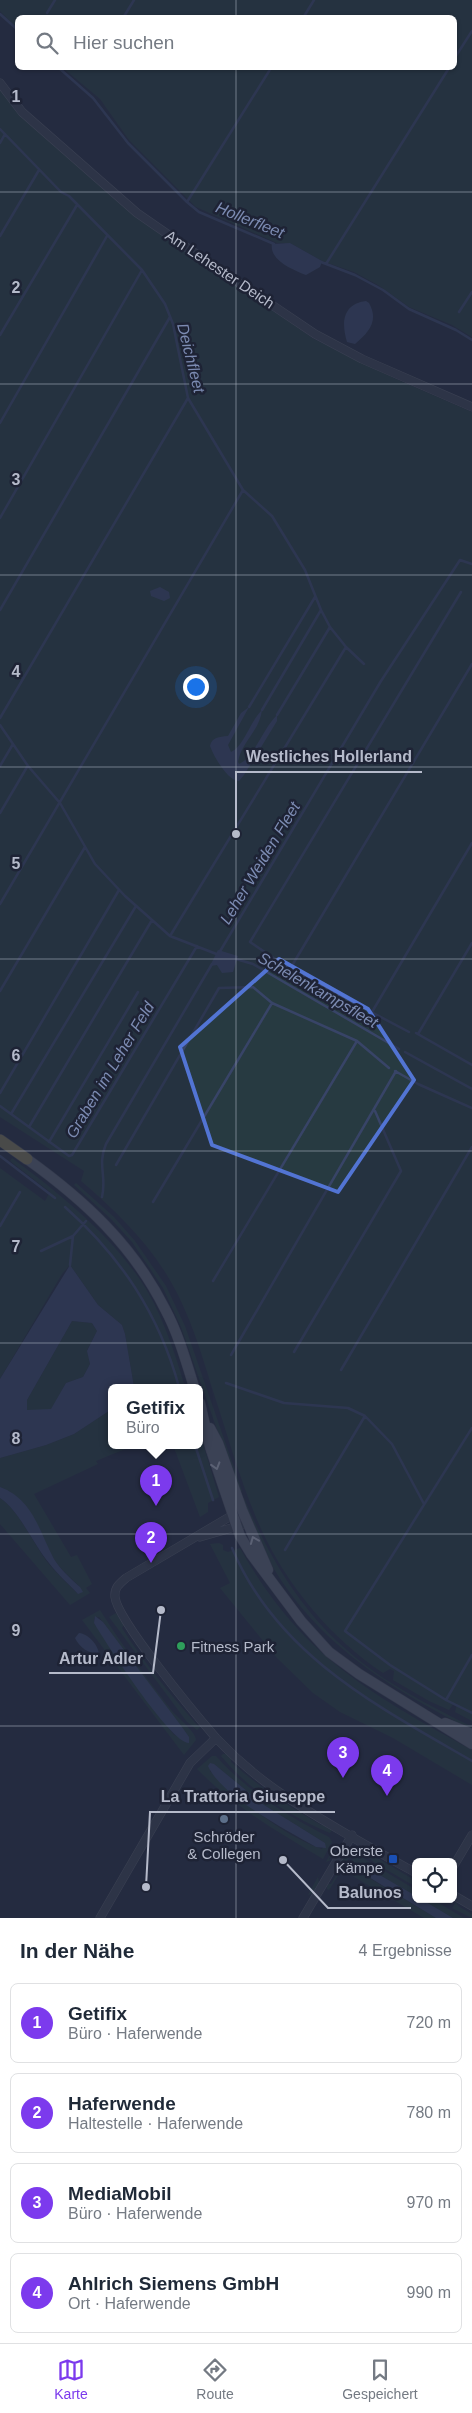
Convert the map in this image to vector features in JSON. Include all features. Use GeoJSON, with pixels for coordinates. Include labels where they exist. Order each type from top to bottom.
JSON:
{"type":"FeatureCollection","features":[{"type":"Feature","properties":{"kind":"highway"},"geometry":{"type":"LineString","coordinates":[[0,1140],[27,1159]]}},
{"type":"Feature","properties":{"kind":"main road"},"geometry":{"type":"LineString","coordinates":[[27,1159],[90,1208],[136,1260],[166,1310],[193,1384]]}},
{"type":"Feature","properties":{"kind":"main road"},"geometry":{"type":"LineString","coordinates":[[203,1413],[210,1447],[237,1527],[251,1554],[301,1621],[329,1652],[359,1674],[472,1744]]}},
{"type":"Feature","properties":{"kind":"main road"},"geometry":{"type":"LineString","coordinates":[[205,1419],[218,1443],[247,1523],[276,1588]]}},
{"type":"Feature","properties":{"kind":"main road"},"geometry":{"type":"LineString","coordinates":[[434,1720],[472,1734]]}},
{"type":"Feature","properties":{"kind":"street","name":"Am Lehester Deich"},"geometry":{"type":"LineString","coordinates":[[0,83],[22,112],[130,207],[190,249],[315,334],[362,359],[472,407]]}},
{"type":"Feature","properties":{"kind":"street"},"geometry":{"type":"LineString","coordinates":[[242,1510],[232,1514],[126,1578],[117,1586],[115,1596],[117,1606],[134,1633],[216,1738],[246,1767],[276,1790],[412,1871]]}},
{"type":"Feature","properties":{"kind":"street"},"geometry":{"type":"LineString","coordinates":[[195,1538],[247,1523]]}},
{"type":"Feature","properties":{"kind":"street"},"geometry":{"type":"LineString","coordinates":[[100,1918],[190,1763],[216,1738]]}},
{"type":"Feature","properties":{"kind":"street"},"geometry":{"type":"LineString","coordinates":[[303,1918],[352,1835]]}},
{"type":"Feature","properties":{"kind":"street"},"geometry":{"type":"LineString","coordinates":[[457,1860],[472,1835]]}},
{"type":"Feature","properties":{"kind":"street"},"geometry":{"type":"LineString","coordinates":[[457,1897],[472,1906]]}},
{"type":"Feature","properties":{"kind":"highlighted area"},"geometry":{"type":"Polygon","coordinates":[[[279,959],[368,1009],[414,1080],[338,1192],[212,1145],[180,1047],[279,959]]]}},
{"type":"Feature","properties":{"kind":"shaded area"},"geometry":{"type":"Polygon","coordinates":[[[0,0],[472,0],[472,337],[452,325],[409,307],[378,285],[354,272],[322,261],[290,243],[277,243],[196,207],[129,140],[100,99],[65,70],[457,70],[457,15],[15,15],[15,26],[0,11],[0,0]]]}},
{"type":"Feature","properties":{"kind":"shaded area"},"geometry":{"type":"Polygon","coordinates":[[[0,87],[19,113],[192,254],[314,339],[394,378],[472,412],[472,1721],[455,1712],[457,1704],[454,1703],[449,1710],[429,1701],[393,1680],[394,1671],[390,1669],[383,1673],[364,1659],[329,1628],[298,1592],[273,1552],[254,1514],[204,1361],[184,1307],[171,1282],[142,1241],[81,1181],[84,1171],[0,1117],[0,87]]]}},
{"type":"Feature","properties":{"kind":"shaded area"},"geometry":{"type":"Polygon","coordinates":[[[12,1158],[80,1213],[126,1260],[154,1303],[184,1384],[133,1384],[122,1325],[98,1305],[70,1265],[62,1274],[0,1379],[0,1168],[45,1201],[50,1192],[10,1161],[12,1158]]]}},
{"type":"Feature","properties":{"kind":"shaded area"},"geometry":{"type":"Polygon","coordinates":[[[76,1183],[114,1217],[135,1241],[166,1286],[185,1326],[242,1491],[239,1492],[203,1390],[203,1384],[201,1384],[181,1327],[163,1288],[132,1242],[111,1219],[74,1185],[76,1183]]]}},
{"type":"Feature","properties":{"kind":"shaded area"},"geometry":{"type":"Polygon","coordinates":[[[72,1321],[92,1323],[97,1331],[87,1350],[90,1364],[83,1377],[66,1383],[51,1410],[27,1411],[27,1400],[72,1321]]]}},
{"type":"Feature","properties":{"kind":"shaded area"},"geometry":{"type":"Polygon","coordinates":[[[108,1412],[108,1449],[125,1449],[96,1461],[98,1464],[34,1494],[71,1557],[77,1555],[92,1584],[86,1588],[90,1593],[70,1605],[0,1524],[0,1498],[13,1510],[48,1563],[78,1594],[80,1587],[56,1563],[27,1508],[11,1493],[0,1487],[0,1458],[46,1445],[74,1434],[108,1412]]]}},
{"type":"Feature","properties":{"kind":"shaded area"},"geometry":{"type":"Polygon","coordinates":[[[203,1444],[219,1497],[208,1503],[208,1512],[200,1517],[174,1449],[203,1449],[203,1444]]]}},
{"type":"Feature","properties":{"kind":"shaded area"},"geometry":{"type":"Polygon","coordinates":[[[241,1498],[244,1498],[275,1561],[300,1600],[331,1635],[362,1663],[407,1693],[472,1727],[472,1730],[410,1696],[381,1677],[353,1657],[327,1635],[304,1610],[283,1582],[261,1545],[241,1498]]]}},
{"type":"Feature","properties":{"kind":"shaded area"},"geometry":{"type":"Polygon","coordinates":[[[219,1543],[223,1545],[223,1550],[228,1552],[240,1548],[263,1585],[287,1617],[340,1668],[401,1709],[472,1750],[472,1785],[393,1738],[340,1712],[313,1693],[277,1658],[220,1588],[230,1583],[210,1544],[219,1543]]]}},
{"type":"Feature","properties":{"kind":"shaded area"},"geometry":{"type":"Polygon","coordinates":[[[100,1610],[153,1686],[172,1711],[193,1733],[196,1740],[184,1755],[82,1620],[100,1610]],[[99,1617],[94,1618],[94,1623],[133,1681],[174,1735],[189,1737],[99,1617]]]}},
{"type":"Feature","properties":{"kind":"shaded area"},"geometry":{"type":"Polygon","coordinates":[[[116,1613],[124,1625],[122,1628],[130,1641],[168,1691],[198,1726],[201,1726],[197,1730],[187,1722],[109,1617],[116,1613]]]}},
{"type":"Feature","properties":{"kind":"shaded area"},"geometry":{"type":"Polygon","coordinates":[[[227,1754],[231,1758],[231,1762],[274,1796],[321,1825],[326,1824],[333,1828],[330,1833],[300,1819],[257,1791],[232,1768],[221,1756],[227,1754]]]}},
{"type":"Feature","properties":{"kind":"shaded area"},"geometry":{"type":"Polygon","coordinates":[[[212,1756],[216,1756],[228,1769],[268,1802],[329,1837],[332,1842],[323,1859],[241,1807],[197,1769],[212,1756]],[[214,1764],[210,1771],[248,1805],[293,1836],[322,1849],[325,1843],[264,1805],[214,1764]]]}},
{"type":"Feature","properties":{"kind":"shaded area"},"geometry":{"type":"Polygon","coordinates":[[[333,1849],[336,1854],[334,1856],[331,1855],[329,1859],[331,1860],[326,1862],[318,1877],[319,1883],[312,1894],[308,1895],[333,1849]]]}},
{"type":"Feature","properties":{"kind":"shaded area"},"geometry":{"type":"Polygon","coordinates":[[[365,1849],[368,1849],[369,1853],[412,1879],[412,1885],[375,1863],[363,1853],[365,1849]]]}},
{"type":"Feature","properties":{"kind":"shaded area"},"geometry":{"type":"Polygon","coordinates":[[[356,1854],[412,1888],[412,1894],[359,1863],[354,1869],[436,1918],[424,1918],[344,1871],[356,1854]]]}},
{"type":"Feature","properties":{"kind":"shaded area"},"geometry":{"type":"Polygon","coordinates":[[[349,1858],[329,1890],[327,1889],[327,1884],[331,1884],[341,1867],[342,1859],[349,1858]]]}},
{"type":"Feature","properties":{"kind":"shaded area"},"geometry":{"type":"Polygon","coordinates":[[[428,1903],[439,1903],[464,1918],[453,1918],[428,1903]]]}},
{"type":"Feature","properties":{"kind":"shaded area"},"geometry":{"type":"Polygon","coordinates":[[[456,1903],[458,1906],[472,1914],[472,1918],[452,1908],[456,1903]]]}},
{"type":"Feature","properties":{"kind":"water"},"geometry":{"type":"Polygon","coordinates":[[[290,243],[322,261],[320,267],[306,275],[278,260],[272,250],[272,244],[290,243]]]}},
{"type":"Feature","properties":{"kind":"water"},"geometry":{"type":"Polygon","coordinates":[[[366,301],[372,309],[373,321],[371,326],[355,344],[347,342],[344,321],[348,310],[358,303],[366,301]]]}},
{"type":"Feature","properties":{"kind":"water"},"geometry":{"type":"Polygon","coordinates":[[[160,587],[169,592],[170,598],[164,601],[151,596],[150,591],[160,587]]]}},
{"type":"Feature","properties":{"kind":"water"},"geometry":{"type":"Polygon","coordinates":[[[249,707],[228,745],[231,752],[239,745],[262,710],[258,724],[240,755],[239,764],[249,756],[277,715],[277,721],[239,781],[226,773],[210,746],[214,739],[228,736],[241,713],[249,707]]]}},
{"type":"Feature","properties":{"kind":"water"},"geometry":{"type":"Polygon","coordinates":[[[218,950],[238,956],[233,972],[222,973],[217,965],[210,966],[218,950]]]}},
{"type":"Feature","properties":{"kind":"water"},"geometry":{"type":"Polygon","coordinates":[[[70,1265],[98,1305],[122,1325],[133,1384],[108,1384],[108,1412],[74,1434],[46,1445],[0,1458],[0,1379],[70,1265]],[[72,1321],[27,1400],[27,1410],[51,1409],[66,1383],[83,1377],[90,1364],[87,1351],[97,1331],[92,1323],[72,1321]]]}},
{"type":"Feature","properties":{"kind":"water"},"geometry":{"type":"Polygon","coordinates":[[[0,1487],[11,1492],[28,1508],[54,1559],[83,1592],[78,1594],[52,1567],[13,1510],[0,1498],[0,1487]]]}},
{"type":"Feature","properties":{"kind":"water"},"geometry":{"type":"Polygon","coordinates":[[[95,1616],[103,1622],[182,1727],[189,1737],[189,1743],[180,1739],[168,1727],[139,1690],[94,1623],[95,1616]]]}},
{"type":"Feature","properties":{"kind":"water"},"geometry":{"type":"Polygon","coordinates":[[[79,1633],[86,1635],[92,1640],[99,1654],[88,1651],[79,1644],[75,1638],[79,1633]]]}},
{"type":"Feature","properties":{"kind":"water"},"geometry":{"type":"Polygon","coordinates":[[[210,1763],[214,1764],[264,1805],[325,1843],[326,1848],[316,1847],[256,1812],[215,1778],[208,1766],[210,1763]]]}},
{"type":"Feature","properties":{"kind":"water"},"geometry":{"type":"Polygon","coordinates":[[[353,1863],[359,1863],[412,1894],[412,1903],[428,1903],[453,1918],[436,1918],[354,1868],[353,1863]]]}},
{"type":"Feature","properties":{"kind":"waterway"},"geometry":{"type":"LineString","coordinates":[[47,13],[55,0]]}},
{"type":"Feature","properties":{"kind":"waterway"},"geometry":{"type":"LineString","coordinates":[[125,15],[134,0]]}},
{"type":"Feature","properties":{"kind":"waterway"},"geometry":{"type":"LineString","coordinates":[[305,15],[314,0]]}},
{"type":"Feature","properties":{"kind":"waterway","name":"Hollerfleet"},"geometry":{"type":"LineString","coordinates":[[0,14],[15,27]]}},
{"type":"Feature","properties":{"kind":"waterway"},"geometry":{"type":"LineString","coordinates":[[457,54],[472,31]]}},
{"type":"Feature","properties":{"kind":"waterway","name":"Hollerfleet"},"geometry":{"type":"LineString","coordinates":[[61,70],[93,98],[128,143],[199,212],[274,244]]}},
{"type":"Feature","properties":{"kind":"waterway"},"geometry":{"type":"LineString","coordinates":[[187,202],[270,70]]}},
{"type":"Feature","properties":{"kind":"waterway"},"geometry":{"type":"LineString","coordinates":[[326,264],[448,70]]}},
{"type":"Feature","properties":{"kind":"waterway","name":"Deichfleet"},"geometry":{"type":"LineString","coordinates":[[0,129],[61,192],[69,196],[142,270],[165,304],[173,324],[188,398],[243,490],[272,516],[305,570],[330,627],[346,647],[364,664]]}},
{"type":"Feature","properties":{"kind":"waterway"},"geometry":{"type":"LineString","coordinates":[[0,143],[5,134]]}},
{"type":"Feature","properties":{"kind":"waterway"},"geometry":{"type":"LineString","coordinates":[[0,236],[39,170]]}},
{"type":"Feature","properties":{"kind":"waterway"},"geometry":{"type":"LineString","coordinates":[[0,335],[77,205]]}},
{"type":"Feature","properties":{"kind":"waterway"},"geometry":{"type":"LineString","coordinates":[[0,423],[107,236]]}},
{"type":"Feature","properties":{"kind":"waterway","name":"Hollerfleet"},"geometry":{"type":"LineString","coordinates":[[321,262],[355,275],[383,290],[409,309],[456,330],[472,340]]}},
{"type":"Feature","properties":{"kind":"waterway"},"geometry":{"type":"LineString","coordinates":[[0,518],[142,270]]}},
{"type":"Feature","properties":{"kind":"waterway"},"geometry":{"type":"LineString","coordinates":[[459,312],[472,292]]}},
{"type":"Feature","properties":{"kind":"waterway"},"geometry":{"type":"LineString","coordinates":[[0,610],[170,317]]}},
{"type":"Feature","properties":{"kind":"waterway"},"geometry":{"type":"LineString","coordinates":[[0,718],[188,398]]}},
{"type":"Feature","properties":{"kind":"waterway"},"geometry":{"type":"LineString","coordinates":[[0,904],[243,490]]}},
{"type":"Feature","properties":{"kind":"waterway","name":"Leher Weiden Fleet"},"geometry":{"type":"LineString","coordinates":[[219,953],[381,681],[460,560],[472,564]]}},
{"type":"Feature","properties":{"kind":"waterway"},"geometry":{"type":"LineString","coordinates":[[409,1032],[290,969],[250,942],[461,592]]}},
{"type":"Feature","properties":{"kind":"waterway"},"geometry":{"type":"LineString","coordinates":[[249,707],[315,597]]}},
{"type":"Feature","properties":{"kind":"waterway"},"geometry":{"type":"LineString","coordinates":[[262,710],[321,610]]}},
{"type":"Feature","properties":{"kind":"waterway"},"geometry":{"type":"LineString","coordinates":[[277,715],[330,627]]}},
{"type":"Feature","properties":{"kind":"waterway"},"geometry":{"type":"LineString","coordinates":[[170,936],[346,647]]}},
{"type":"Feature","properties":{"kind":"waterway"},"geometry":{"type":"LineString","coordinates":[[290,969],[472,664]]}},
{"type":"Feature","properties":{"kind":"waterway","name":"Schelenkampsfleet"},"geometry":{"type":"LineString","coordinates":[[0,725],[28,766],[60,803],[95,864],[125,896],[170,936],[219,955]]}},
{"type":"Feature","properties":{"kind":"waterway"},"geometry":{"type":"LineString","coordinates":[[0,766],[13,744]]}},
{"type":"Feature","properties":{"kind":"waterway"},"geometry":{"type":"LineString","coordinates":[[0,813],[27,767]]}},
{"type":"Feature","properties":{"kind":"waterway"},"geometry":{"type":"LineString","coordinates":[[372,1012],[472,843]]}},
{"type":"Feature","properties":{"kind":"waterway"},"geometry":{"type":"LineString","coordinates":[[0,991],[85,847]]}},
{"type":"Feature","properties":{"kind":"waterway"},"geometry":{"type":"LineString","coordinates":[[0,1093],[119,890]]}},
{"type":"Feature","properties":{"kind":"waterway"},"geometry":{"type":"LineString","coordinates":[[11,1114],[136,906]]}},
{"type":"Feature","properties":{"kind":"waterway"},"geometry":{"type":"LineString","coordinates":[[29,1127],[152,920]]}},
{"type":"Feature","properties":{"kind":"waterway"},"geometry":{"type":"LineString","coordinates":[[418,1034],[472,943]]}},
{"type":"Feature","properties":{"kind":"waterway","name":"Graben im Leher Feld"},"geometry":{"type":"LineString","coordinates":[[0,1106],[69,1156],[72,1155],[197,946]]}},
{"type":"Feature","properties":{"kind":"waterway","name":"Schelenkampsfleet"},"geometry":{"type":"LineString","coordinates":[[236,959],[253,964],[399,1049]]}},
{"type":"Feature","properties":{"kind":"waterway","name":"Leher Weiden Fleet"},"geometry":{"type":"LineString","coordinates":[[102,1197],[102,1158],[106,1144],[212,964]]}},
{"type":"Feature","properties":{"kind":"waterway"},"geometry":{"type":"LineString","coordinates":[[116,1165],[219,988],[253,987],[272,1003],[357,1041],[389,1068]]}},
{"type":"Feature","properties":{"kind":"waterway"},"geometry":{"type":"LineString","coordinates":[[49,1142],[138,992]]}},
{"type":"Feature","properties":{"kind":"waterway"},"geometry":{"type":"LineString","coordinates":[[153,1202],[272,1003]]}},
{"type":"Feature","properties":{"kind":"waterway"},"geometry":{"type":"LineString","coordinates":[[416,1033],[472,1065]]}},
{"type":"Feature","properties":{"kind":"waterway"},"geometry":{"type":"LineString","coordinates":[[213,1281],[357,1041]]}},
{"type":"Feature","properties":{"kind":"waterway","name":"Schelenkampsfleet"},"geometry":{"type":"LineString","coordinates":[[405,1052],[472,1089]]}},
{"type":"Feature","properties":{"kind":"waterway"},"geometry":{"type":"LineString","coordinates":[[395,1071],[418,1084],[472,1108]]}},
{"type":"Feature","properties":{"kind":"waterway"},"geometry":{"type":"LineString","coordinates":[[231,1355],[396,1071]]}},
{"type":"Feature","properties":{"kind":"waterway"},"geometry":{"type":"LineString","coordinates":[[294,1352],[401,1171],[375,1111]]}},
{"type":"Feature","properties":{"kind":"waterway"},"geometry":{"type":"LineString","coordinates":[[341,1370],[472,1147]]}},
{"type":"Feature","properties":{"kind":"waterway"},"geometry":{"type":"LineString","coordinates":[[0,1156],[55,1198]]}},
{"type":"Feature","properties":{"kind":"waterway"},"geometry":{"type":"LineString","coordinates":[[0,1226],[20,1192]]}},
{"type":"Feature","properties":{"kind":"waterway"},"geometry":{"type":"LineString","coordinates":[[65,1207],[104,1246],[136,1288],[161,1335],[178,1384]]}},
{"type":"Feature","properties":{"kind":"waterway"},"geometry":{"type":"LineString","coordinates":[[70,1265],[73,1236],[86,1221]]}},
{"type":"Feature","properties":{"kind":"waterway"},"geometry":{"type":"LineString","coordinates":[[41,1251],[73,1236]]}},
{"type":"Feature","properties":{"kind":"waterway"},"geometry":{"type":"LineString","coordinates":[[226,1383],[284,1403],[348,1408],[365,1416],[392,1444],[424,1504]]}},
{"type":"Feature","properties":{"kind":"waterway"},"geometry":{"type":"LineString","coordinates":[[285,1550],[365,1416]]}},
{"type":"Feature","properties":{"kind":"waterway"},"geometry":{"type":"LineString","coordinates":[[446,1700],[390,1665],[345,1631],[472,1428]]}},
{"type":"Feature","properties":{"kind":"waterway"},"geometry":{"type":"LineString","coordinates":[[196,1449],[213,1500]]}},
{"type":"Feature","properties":{"kind":"waterway"},"geometry":{"type":"LineString","coordinates":[[232,1548],[251,1586],[275,1619],[303,1648],[333,1674],[366,1698],[472,1761]]}},
{"type":"Feature","properties":{"kind":"waterway"},"geometry":{"type":"LineString","coordinates":[[472,1655],[446,1700],[472,1713]]}},
{"type":"Feature","properties":{"kind":"place","name":"Westliches Hollerland"},"geometry":{"type":"Point","coordinates":[236,834]}},
{"type":"Feature","properties":{"kind":"place","name":"Getifix"},"geometry":{"type":"Point","coordinates":[156,1506]}},
{"type":"Feature","properties":{"kind":"place","name":"Haferwende"},"geometry":{"type":"Point","coordinates":[151,1563]}},
{"type":"Feature","properties":{"kind":"place","name":"Artur Adler"},"geometry":{"type":"Point","coordinates":[161,1610]}},
{"type":"Feature","properties":{"kind":"place","name":"Fitness Park"},"geometry":{"type":"Point","coordinates":[181,1646]}},
{"type":"Feature","properties":{"kind":"place","name":"MediaMobil"},"geometry":{"type":"Point","coordinates":[343,1778]}},
{"type":"Feature","properties":{"kind":"place","name":"Ahlrich Siemens GmbH"},"geometry":{"type":"Point","coordinates":[387,1796]}},
{"type":"Feature","properties":{"kind":"place","name":"Schröder & Collegen"},"geometry":{"type":"Point","coordinates":[224,1819]}},
{"type":"Feature","properties":{"kind":"place","name":"Oberste Kämpe"},"geometry":{"type":"Point","coordinates":[393,1859]}},
{"type":"Feature","properties":{"kind":"place","name":"Balunos"},"geometry":{"type":"Point","coordinates":[283,1860]}},
{"type":"Feature","properties":{"kind":"place","name":"La Trattoria Giuseppe"},"geometry":{"type":"Point","coordinates":[146,1887]}}]}
